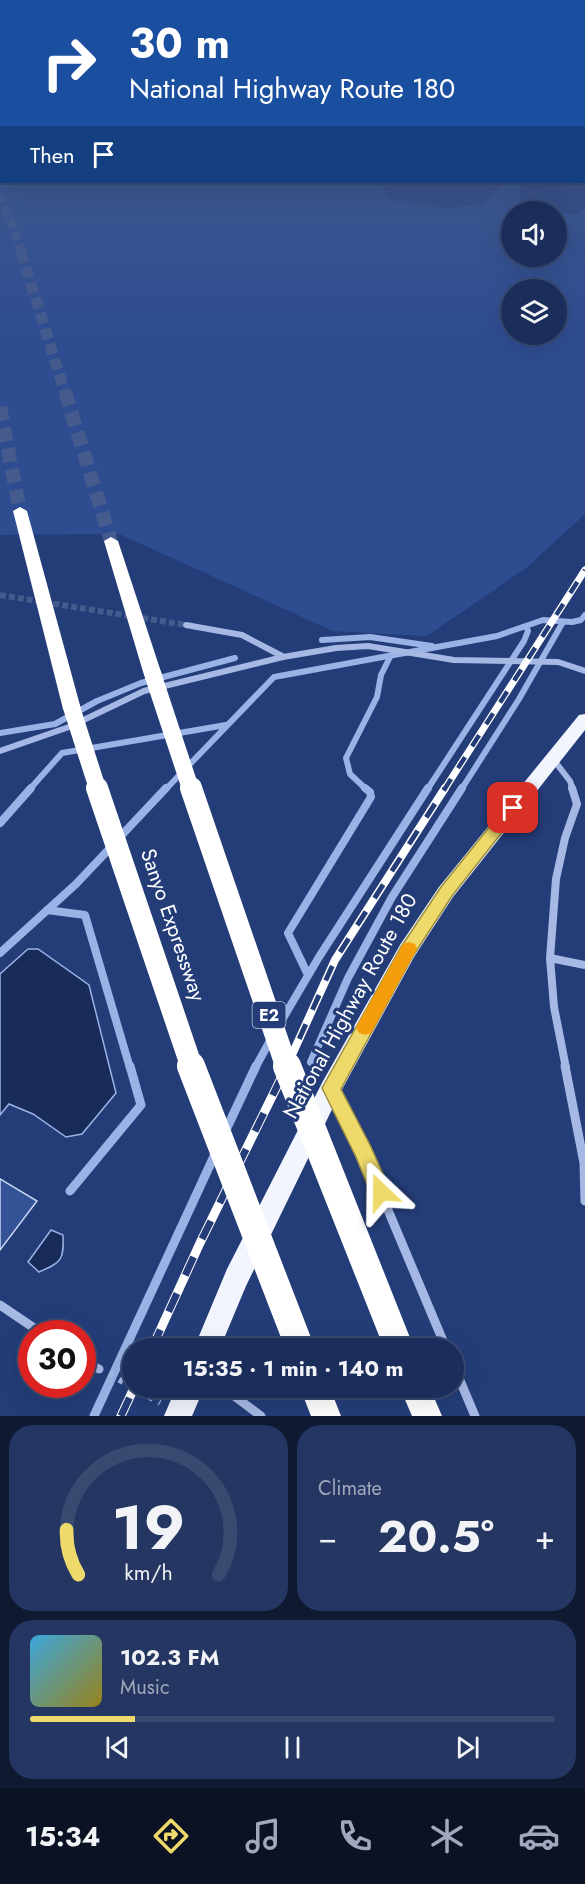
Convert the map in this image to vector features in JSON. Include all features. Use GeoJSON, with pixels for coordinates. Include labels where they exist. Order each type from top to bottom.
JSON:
{"type":"FeatureCollection","features":[{"type":"Feature","properties":{"kind":"highway","name":"Sanyo Expressway"},"geometry":{"type":"LineString","coordinates":[[20,511],[72,709],[121,864],[196,1080],[296,1338]]}},
{"type":"Feature","properties":{"kind":"highway","name":"E2"},"geometry":{"type":"LineString","coordinates":[[111,541],[208,842],[291,1078],[395,1338]]}},
{"type":"Feature","properties":{"kind":"highway","name":"National Highway Route 180"},"geometry":{"type":"LineString","coordinates":[[211,1338],[236,1278],[331,1088],[407,951],[446,892],[585,719]]}},
{"type":"Feature","properties":{"kind":"highway"},"geometry":{"type":"LineString","coordinates":[[178,1415],[186,1398]]}},
{"type":"Feature","properties":{"kind":"highway"},"geometry":{"type":"LineString","coordinates":[[319,1398],[326,1416]]}},
{"type":"Feature","properties":{"kind":"highway"},"geometry":{"type":"LineString","coordinates":[[419,1398],[427,1416]]}},
{"type":"Feature","properties":{"kind":"street"},"geometry":{"type":"LineString","coordinates":[[186,625],[242,635],[283,657]]}},
{"type":"Feature","properties":{"kind":"street"},"geometry":{"type":"LineString","coordinates":[[0,751],[69,727],[144,691],[283,657],[351,646],[382,648],[416,656],[454,660],[558,662],[585,671]]}},
{"type":"Feature","properties":{"kind":"street"},"geometry":{"type":"LineString","coordinates":[[553,758],[570,781],[577,804],[565,838],[556,879],[550,958],[554,1006],[584,1163],[585,1201]]}},
{"type":"Feature","properties":{"kind":"street"},"geometry":{"type":"LineString","coordinates":[[550,958],[585,965]]}},
{"type":"Feature","properties":{"kind":"street"},"geometry":{"type":"LineString","coordinates":[[331,1088],[364,1153],[442,1338]]}},
{"type":"Feature","properties":{"kind":"street"},"geometry":{"type":"LineString","coordinates":[[0,1305],[22,1320]]}},
{"type":"Feature","properties":{"kind":"street"},"geometry":{"type":"LineString","coordinates":[[464,1390],[475,1416]]}},
{"type":"Feature","properties":{"kind":"street"},"geometry":{"type":"LineString","coordinates":[[238,1398],[261,1416]]}},
{"type":"Feature","properties":{"kind":"path"},"geometry":{"type":"LineString","coordinates":[[117,1378],[178,1415]]}},
{"type":"Feature","properties":{"kind":"shaded area"},"geometry":{"type":"Polygon","coordinates":[[[0,208],[501,208],[501,267],[567,267],[567,213],[578,214],[585,208],[585,514],[526,568],[427,636],[333,631],[119,534],[0,535],[0,208]]]}},
{"type":"Feature","properties":{"kind":"shaded area"},"geometry":{"type":"Polygon","coordinates":[[[28,949],[38,949],[89,985],[116,1093],[82,1134],[66,1137],[33,1114],[9,1104],[0,1115],[0,974],[28,949]]]}},
{"type":"Feature","properties":{"kind":"shaded area"},"geometry":{"type":"Polygon","coordinates":[[[51,1230],[63,1235],[62,1255],[53,1266],[39,1272],[28,1262],[51,1230]]]}},
{"type":"Feature","properties":{"kind":"building"},"geometry":{"type":"Polygon","coordinates":[[[0,1179],[37,1201],[0,1250],[0,1179]]]}},
{"type":"Feature","properties":{"kind":"waterway"},"geometry":{"type":"LineString","coordinates":[[165,790],[274,677],[497,636],[543,620],[572,622],[581,620],[585,615]]}},
{"type":"Feature","properties":{"kind":"waterway"},"geometry":{"type":"LineString","coordinates":[[461,790],[519,699],[563,622]]}},
{"type":"Feature","properties":{"kind":"waterway"},"geometry":{"type":"LineString","coordinates":[[427,790],[524,641],[528,631],[526,626]]}},
{"type":"Feature","properties":{"kind":"waterway"},"geometry":{"type":"LineString","coordinates":[[322,640],[370,637],[432,646]]}},
{"type":"Feature","properties":{"kind":"waterway"},"geometry":{"type":"LineString","coordinates":[[367,790],[350,774],[346,758],[377,697],[381,675],[390,657]]}},
{"type":"Feature","properties":{"kind":"waterway"},"geometry":{"type":"LineString","coordinates":[[0,733],[55,724],[97,701],[141,683],[235,658]]}},
{"type":"Feature","properties":{"kind":"waterway"},"geometry":{"type":"LineString","coordinates":[[29,790],[62,753],[226,725]]}},
{"type":"Feature","properties":{"kind":"waterway"},"geometry":{"type":"LineString","coordinates":[[0,823],[31,788]]}},
{"type":"Feature","properties":{"kind":"waterway"},"geometry":{"type":"LineString","coordinates":[[119,838],[166,788]]}},
{"type":"Feature","properties":{"kind":"waterway"},"geometry":{"type":"LineString","coordinates":[[308,975],[288,933],[371,797],[370,792],[365,788]]}},
{"type":"Feature","properties":{"kind":"waterway"},"geometry":{"type":"LineString","coordinates":[[279,1025],[319,957],[428,788]]}},
{"type":"Feature","properties":{"kind":"waterway"},"geometry":{"type":"LineString","coordinates":[[311,1062],[348,978],[392,897],[462,788]]}},
{"type":"Feature","properties":{"kind":"waterway"},"geometry":{"type":"LineString","coordinates":[[47,910],[112,846]]}},
{"type":"Feature","properties":{"kind":"waterway"},"geometry":{"type":"LineString","coordinates":[[0,953],[47,910]]}},
{"type":"Feature","properties":{"kind":"waterway"},"geometry":{"type":"LineString","coordinates":[[47,910],[85,915],[130,1068]]}},
{"type":"Feature","properties":{"kind":"waterway"},"geometry":{"type":"LineString","coordinates":[[255,1067],[271,1039]]}},
{"type":"Feature","properties":{"kind":"waterway"},"geometry":{"type":"LineString","coordinates":[[70,1191],[141,1105],[130,1066]]}},
{"type":"Feature","properties":{"kind":"waterway"},"geometry":{"type":"LineString","coordinates":[[225,1132],[255,1067]]}},
{"type":"Feature","properties":{"kind":"waterway"},"geometry":{"type":"LineString","coordinates":[[94,1416],[216,1152]]}},
{"type":"Feature","properties":{"kind":"tunnel"},"geometry":{"type":"LineString","coordinates":[[5,208],[22,253]]}},
{"type":"Feature","properties":{"kind":"tunnel"},"geometry":{"type":"LineString","coordinates":[[21,252],[65,393]]}},
{"type":"Feature","properties":{"kind":"tunnel"},"geometry":{"type":"LineString","coordinates":[[65,392],[111,541]]}},
{"type":"Feature","properties":{"kind":"tunnel"},"geometry":{"type":"LineString","coordinates":[[0,407],[20,511]]}},
{"type":"Feature","properties":{"kind":"tunnel"},"geometry":{"type":"LineString","coordinates":[[0,595],[186,625]]}},
{"type":"Feature","properties":{"kind":"railway"},"geometry":{"type":"LineString","coordinates":[[444,790],[585,570]]}},
{"type":"Feature","properties":{"kind":"railway"},"geometry":{"type":"LineString","coordinates":[[286,1068],[335,960],[445,788]]}},
{"type":"Feature","properties":{"kind":"railway"},"geometry":{"type":"LineString","coordinates":[[157,1338],[200,1243],[287,1066]]}},
{"type":"Feature","properties":{"kind":"railway"},"geometry":{"type":"LineString","coordinates":[[121,1416],[129,1398]]}},
{"type":"Feature","properties":{"kind":"slow traffic"},"geometry":{"type":"LineString","coordinates":[[365,1027],[409,949]]}},
{"type":"Feature","properties":{"kind":"route"},"geometry":{"type":"LineString","coordinates":[[381,1192],[331,1088],[407,951],[446,892],[513,808]]}}]}
